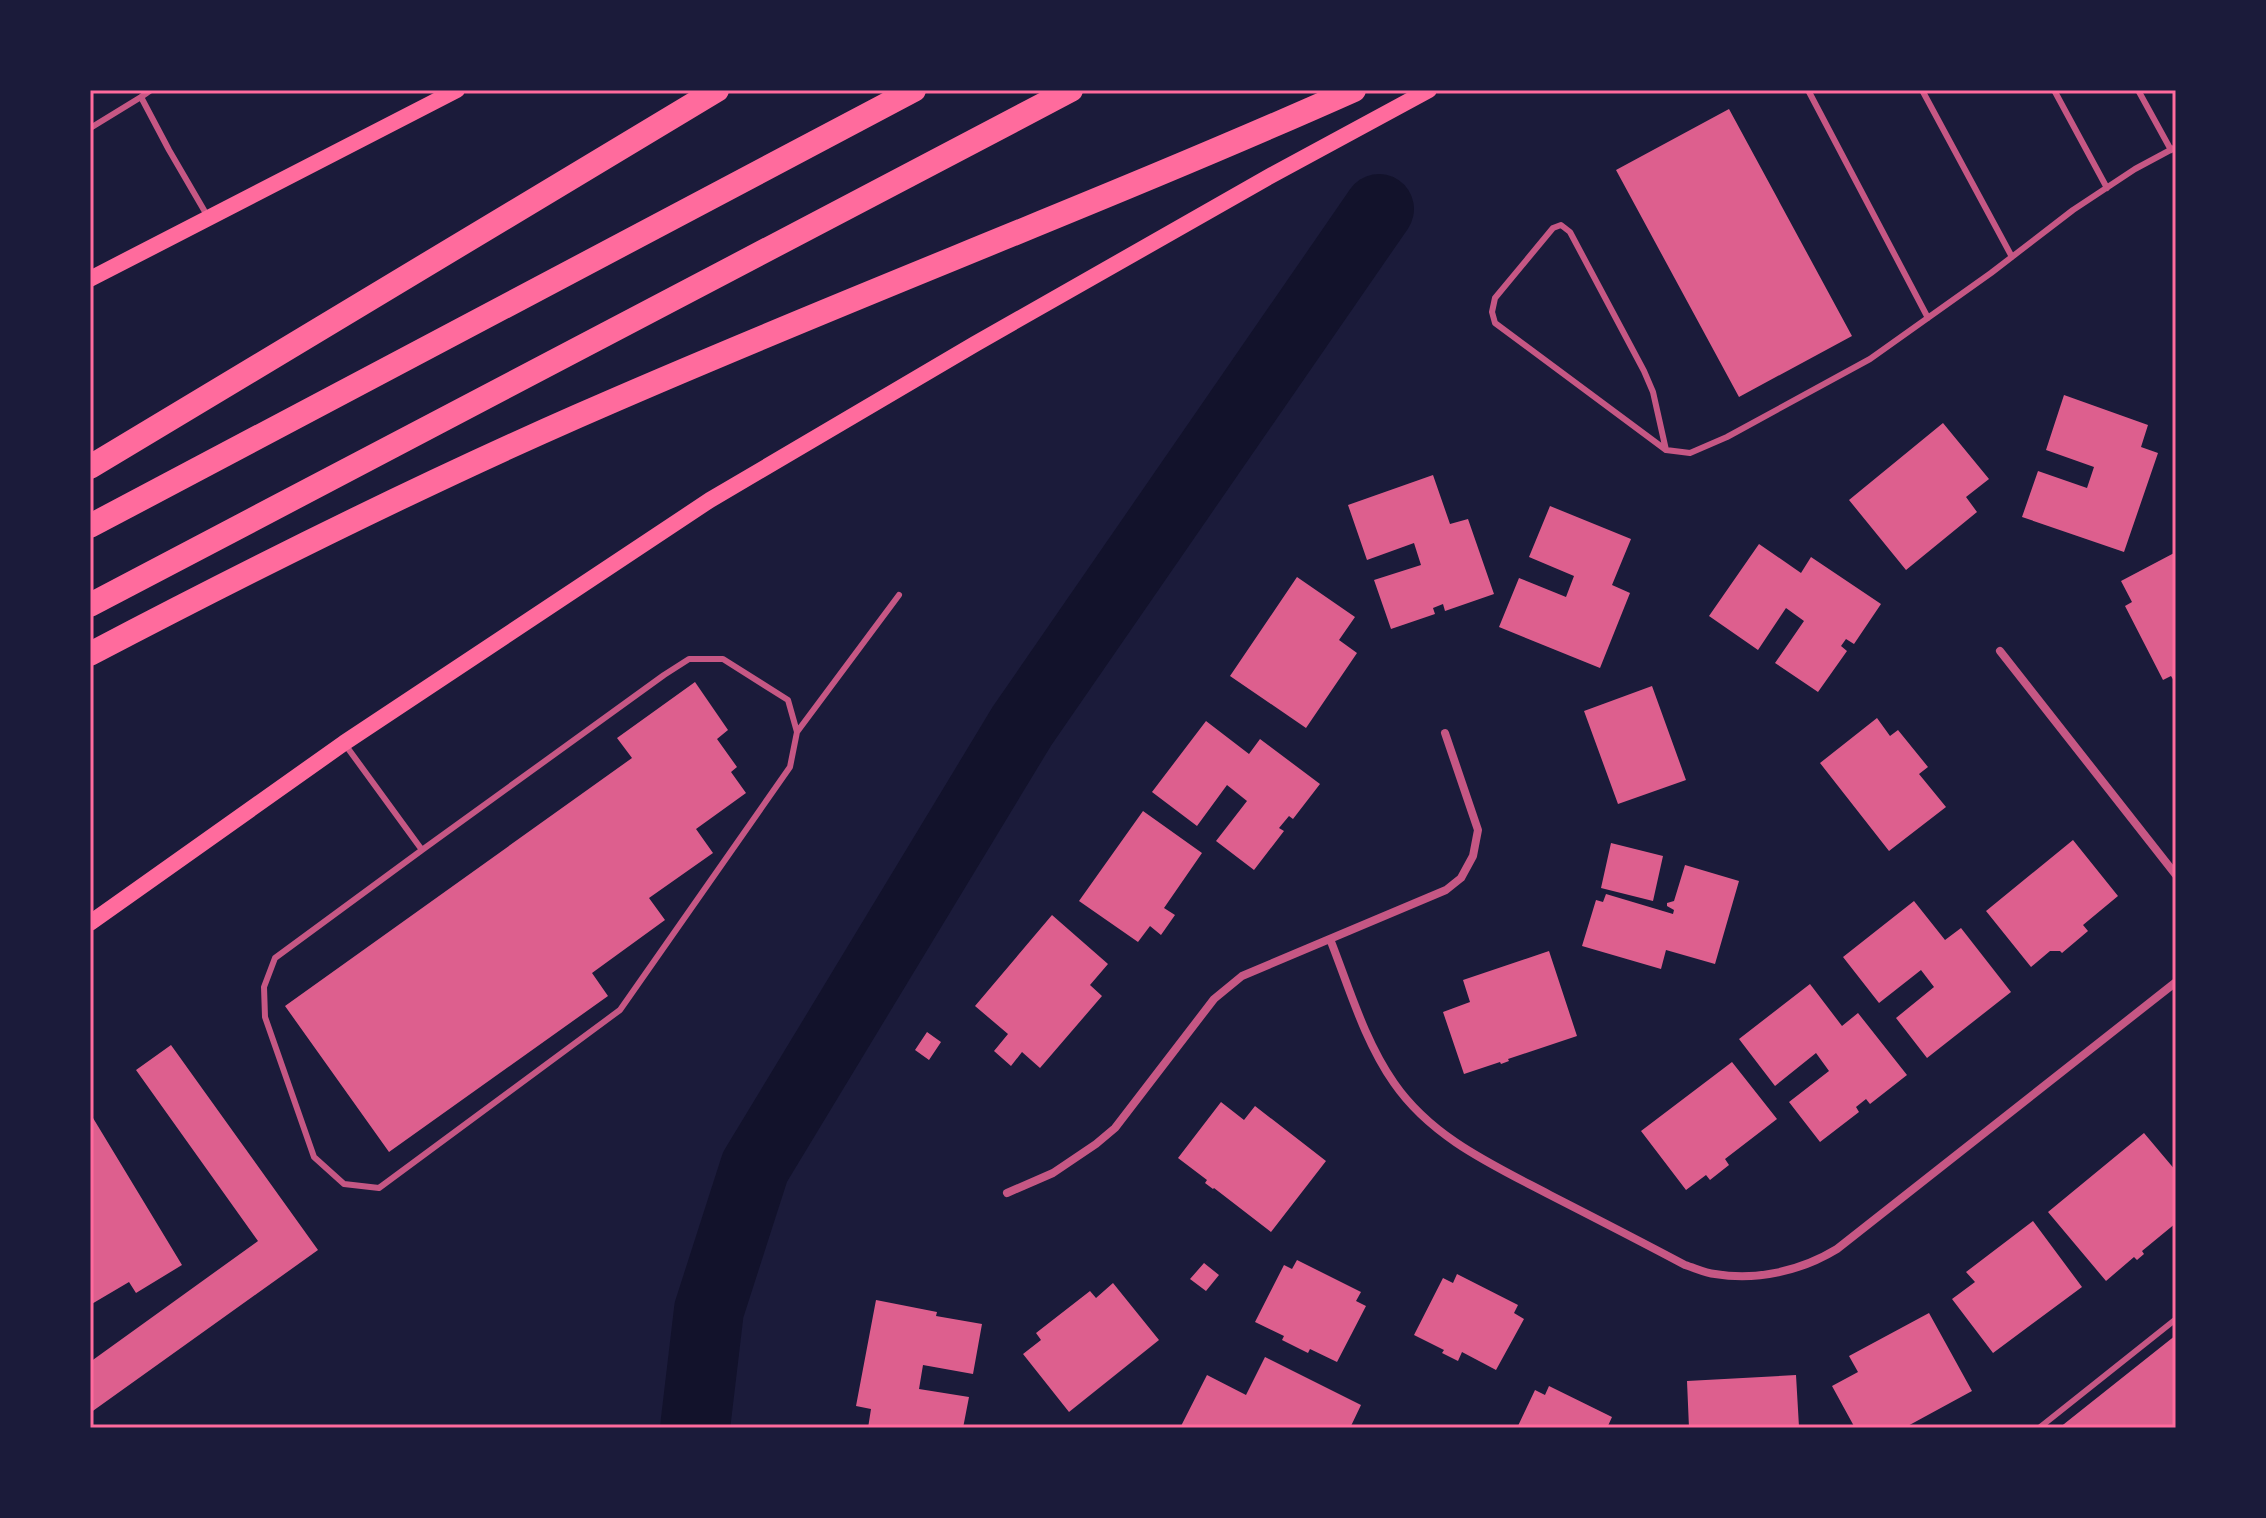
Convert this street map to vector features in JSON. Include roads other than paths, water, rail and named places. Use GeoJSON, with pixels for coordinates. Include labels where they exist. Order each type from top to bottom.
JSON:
{"type":"FeatureCollection","features":[{"type":"Feature","properties":{"kind":"highway"},"geometry":{"type":"LineString","coordinates":[[90,467],[717,90]]}},
{"type":"Feature","properties":{"kind":"highway"},"geometry":{"type":"LineString","coordinates":[[90,526],[914,90]]}},
{"type":"Feature","properties":{"kind":"highway"},"geometry":{"type":"LineString","coordinates":[[90,605],[1071,90]]}},
{"type":"Feature","properties":{"kind":"highway"},"geometry":{"type":"LineString","coordinates":[[90,654],[358,517],[579,416],[1354,90]]}},
{"type":"Feature","properties":{"kind":"main road"},"geometry":{"type":"LineString","coordinates":[[90,279],[457,90]]}},
{"type":"Feature","properties":{"kind":"main road"},"geometry":{"type":"LineString","coordinates":[[90,923],[344,743],[710,500],[988,336],[1429,90]]}},
{"type":"Feature","properties":{"kind":"street"},"geometry":{"type":"LineString","coordinates":[[2000,651],[2176,875]]}},
{"type":"Feature","properties":{"kind":"street"},"geometry":{"type":"LineString","coordinates":[[1007,1193],[1053,1173],[1115,1128],[1214,999],[1242,976],[1446,890],[1461,878],[1473,856],[1478,830],[1445,733]]}},
{"type":"Feature","properties":{"kind":"street"},"geometry":{"type":"LineString","coordinates":[[1330,939],[1381,1064],[1396,1087],[1434,1127],[1479,1158],[1685,1265],[1715,1274],[1758,1276],[1819,1259],[1837,1249],[2176,982]]}},
{"type":"Feature","properties":{"kind":"lane"},"geometry":{"type":"LineString","coordinates":[[92,127],[151,90]]}},
{"type":"Feature","properties":{"kind":"lane"},"geometry":{"type":"LineString","coordinates":[[1808,90],[1928,318]]}},
{"type":"Feature","properties":{"kind":"lane"},"geometry":{"type":"LineString","coordinates":[[1922,90],[2012,257]]}},
{"type":"Feature","properties":{"kind":"lane"},"geometry":{"type":"LineString","coordinates":[[2054,90],[2107,188]]}},
{"type":"Feature","properties":{"kind":"lane"},"geometry":{"type":"LineString","coordinates":[[1666,450],[1653,392],[1644,371],[1570,232],[1561,225],[1553,228],[1495,298],[1492,312],[1495,323],[1666,450],[1690,453],[1727,437],[1870,359],[2073,210],[2174,148],[2138,90]]}},
{"type":"Feature","properties":{"kind":"lane"},"geometry":{"type":"LineString","coordinates":[[141,97],[208,217]]}},
{"type":"Feature","properties":{"kind":"lane"},"geometry":{"type":"LineString","coordinates":[[797,732],[788,700],[723,659],[689,659],[275,958],[264,987],[265,1017],[314,1157],[344,1184],[379,1188],[620,1010],[790,767],[797,732],[899,595]]}},
{"type":"Feature","properties":{"kind":"lane"},"geometry":{"type":"LineString","coordinates":[[344,743],[422,850]]}},
{"type":"Feature","properties":{"kind":"lane"},"geometry":{"type":"LineString","coordinates":[[2039,1428],[2176,1319]]}},
{"type":"Feature","properties":{"kind":"waterway"},"geometry":{"type":"LineString","coordinates":[[695,1428],[709,1310],[755,1167],[1022,726],[1379,209]]}}]}
